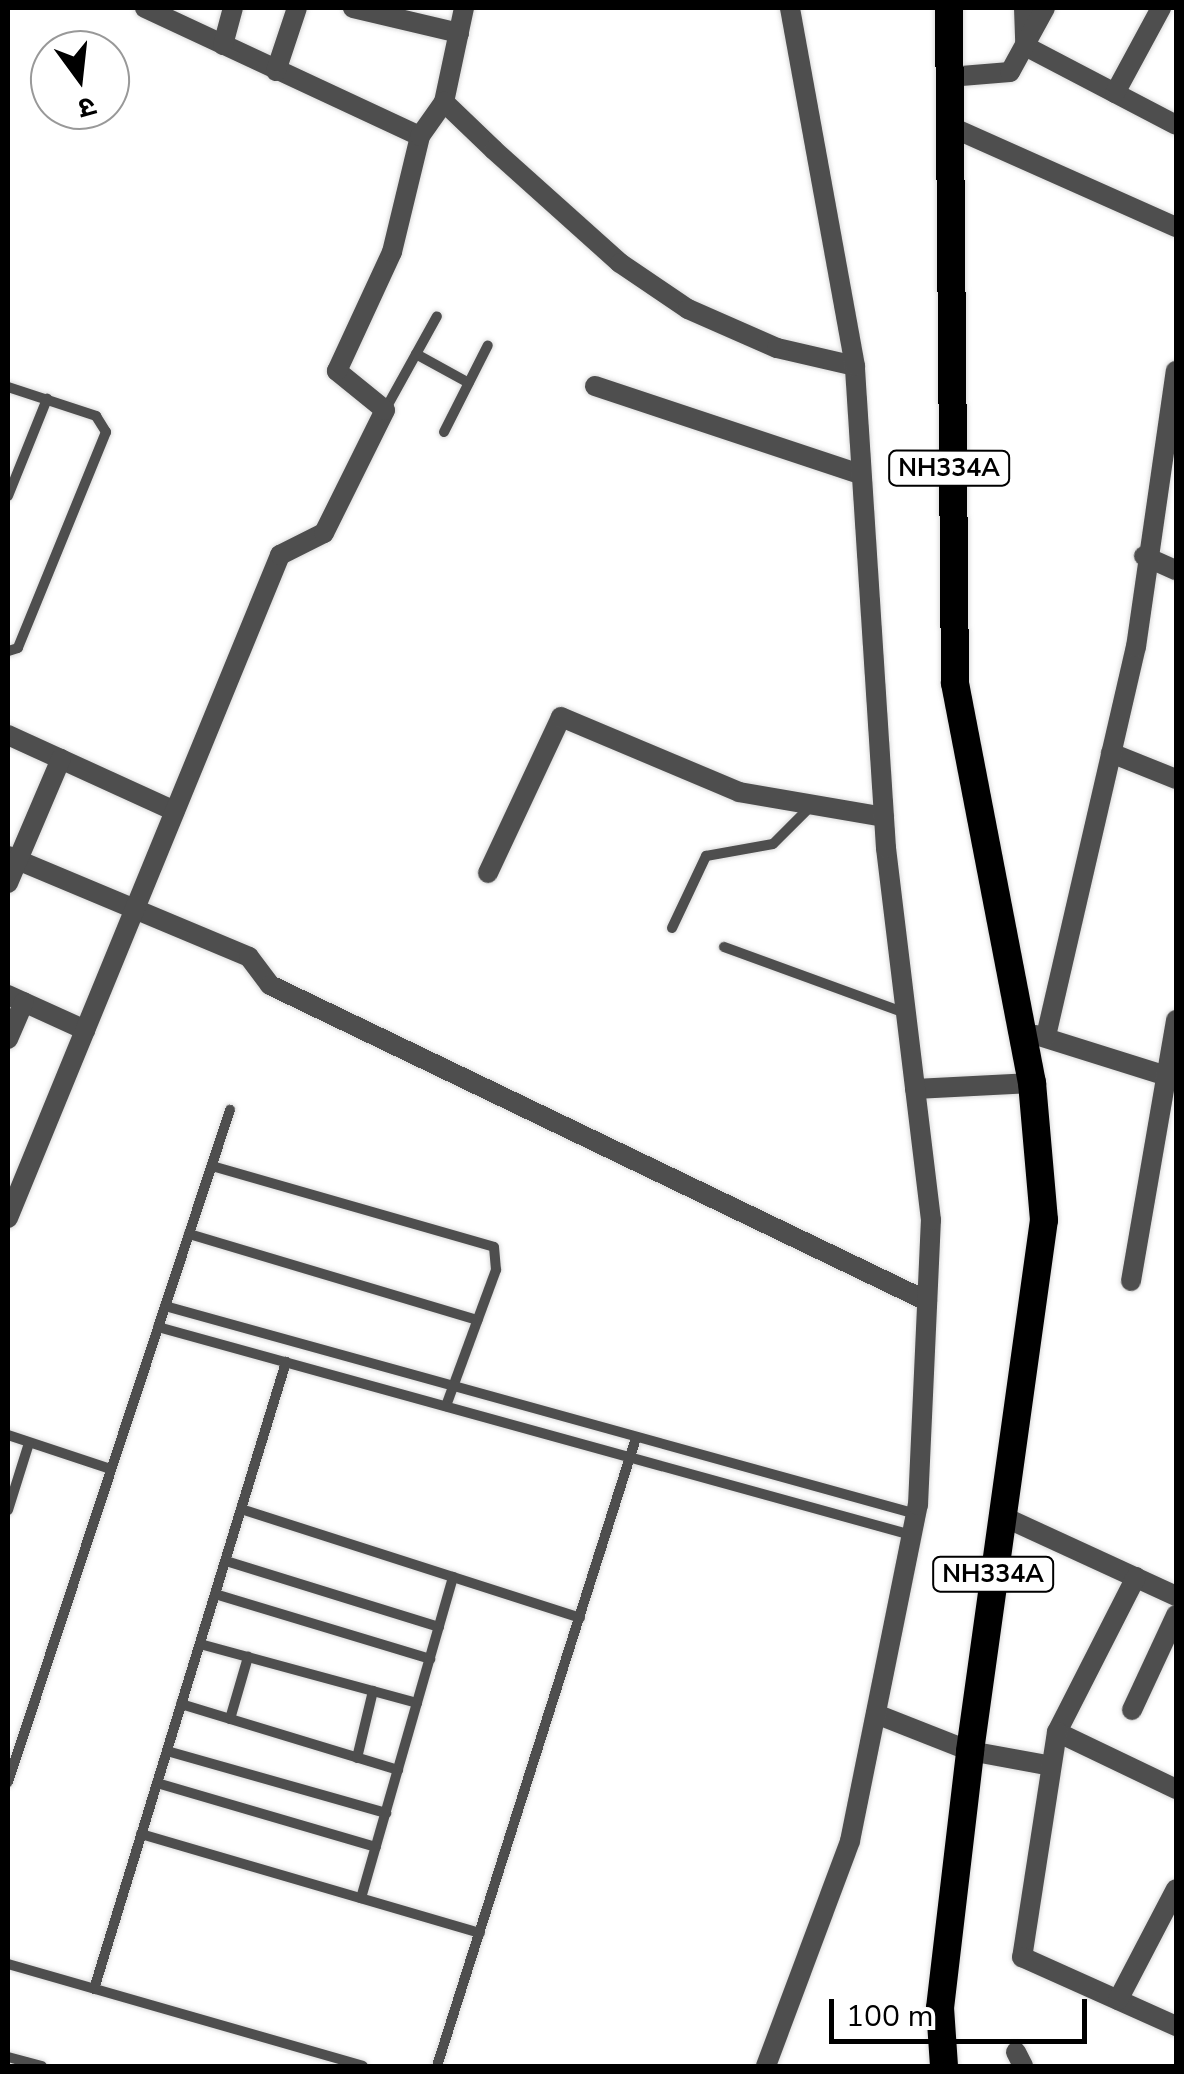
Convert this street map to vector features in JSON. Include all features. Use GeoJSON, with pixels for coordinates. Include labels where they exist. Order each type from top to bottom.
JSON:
{"type":"FeatureCollection","features":[{"type":"Feature","properties":{"kind":"highway","name":"NH334A"},"geometry":{"type":"LineString","coordinates":[[944,2066],[940,2008],[970,1751],[1044,1220],[1032,1083],[1033,1034],[954,683],[949,8]]}},
{"type":"Feature","properties":{"kind":"street"},"geometry":{"type":"LineString","coordinates":[[223,45],[233,8]]}},
{"type":"Feature","properties":{"kind":"street"},"geometry":{"type":"LineString","coordinates":[[276,71],[298,8]]}},
{"type":"Feature","properties":{"kind":"street"},"geometry":{"type":"LineString","coordinates":[[353,8],[459,33]]}},
{"type":"Feature","properties":{"kind":"street"},"geometry":{"type":"LineString","coordinates":[[8,1218],[280,555],[324,533],[385,410],[337,370],[392,252],[420,136],[444,102],[464,8]]}},
{"type":"Feature","properties":{"kind":"street"},"geometry":{"type":"LineString","coordinates":[[766,2066],[850,1841],[914,1525],[931,1220],[884,817],[854,366],[790,8]]}},
{"type":"Feature","properties":{"kind":"street"},"geometry":{"type":"LineString","coordinates":[[1024,8],[1025,46]]}},
{"type":"Feature","properties":{"kind":"street"},"geometry":{"type":"LineString","coordinates":[[949,78],[1010,72],[1045,8]]}},
{"type":"Feature","properties":{"kind":"street"},"geometry":{"type":"LineString","coordinates":[[1115,93],[1161,8]]}},
{"type":"Feature","properties":{"kind":"street"},"geometry":{"type":"LineString","coordinates":[[153,9],[276,71],[420,136]]}},
{"type":"Feature","properties":{"kind":"street"},"geometry":{"type":"LineString","coordinates":[[1025,46],[1176,125]]}},
{"type":"Feature","properties":{"kind":"street"},"geometry":{"type":"LineString","coordinates":[[444,102],[620,263],[688,309],[777,348],[854,366]]}},
{"type":"Feature","properties":{"kind":"street"},"geometry":{"type":"LineString","coordinates":[[949,126],[1176,227]]}},
{"type":"Feature","properties":{"kind":"street"},"geometry":{"type":"LineString","coordinates":[[1169,1076],[1033,1034],[1111,753],[1136,647],[1144,556],[1176,371]]}},
{"type":"Feature","properties":{"kind":"street"},"geometry":{"type":"LineString","coordinates":[[595,386],[860,474]]}},
{"type":"Feature","properties":{"kind":"street"},"geometry":{"type":"LineString","coordinates":[[1144,556],[1176,570]]}},
{"type":"Feature","properties":{"kind":"street"},"geometry":{"type":"LineString","coordinates":[[488,873],[561,717],[738,792],[808,809],[884,817]]}},
{"type":"Feature","properties":{"kind":"street"},"geometry":{"type":"LineString","coordinates":[[8,735],[175,811]]}},
{"type":"Feature","properties":{"kind":"street"},"geometry":{"type":"LineString","coordinates":[[1111,753],[1176,779]]}},
{"type":"Feature","properties":{"kind":"street"},"geometry":{"type":"LineString","coordinates":[[8,882],[12,858],[61,759]]}},
{"type":"Feature","properties":{"kind":"street"},"geometry":{"type":"LineString","coordinates":[[12,858],[133,914],[249,957],[270,985],[927,1301]]}},
{"type":"Feature","properties":{"kind":"street"},"geometry":{"type":"LineString","coordinates":[[8,1039],[16,999],[85,1030]]}},
{"type":"Feature","properties":{"kind":"street"},"geometry":{"type":"LineString","coordinates":[[1130,1281],[1176,1020]]}},
{"type":"Feature","properties":{"kind":"street"},"geometry":{"type":"LineString","coordinates":[[915,1089],[1032,1083]]}},
{"type":"Feature","properties":{"kind":"street"},"geometry":{"type":"LineString","coordinates":[[1002,1516],[1176,1596]]}},
{"type":"Feature","properties":{"kind":"street"},"geometry":{"type":"LineString","coordinates":[[1136,1577],[1058,1732],[1046,1765],[1022,1957],[1176,2026]]}},
{"type":"Feature","properties":{"kind":"street"},"geometry":{"type":"LineString","coordinates":[[1132,1710],[1176,1615]]}},
{"type":"Feature","properties":{"kind":"street"},"geometry":{"type":"LineString","coordinates":[[876,1714],[970,1751],[1046,1765]]}},
{"type":"Feature","properties":{"kind":"street"},"geometry":{"type":"LineString","coordinates":[[1058,1732],[1176,1789]]}},
{"type":"Feature","properties":{"kind":"street"},"geometry":{"type":"LineString","coordinates":[[1118,2000],[1176,1889]]}},
{"type":"Feature","properties":{"kind":"lane"},"geometry":{"type":"LineString","coordinates":[[385,410],[436,316]]}},
{"type":"Feature","properties":{"kind":"lane"},"geometry":{"type":"LineString","coordinates":[[444,432],[488,346]]}},
{"type":"Feature","properties":{"kind":"lane"},"geometry":{"type":"LineString","coordinates":[[416,354],[469,382]]}},
{"type":"Feature","properties":{"kind":"lane"},"geometry":{"type":"LineString","coordinates":[[8,386],[96,416],[106,432],[18,648],[8,651]]}},
{"type":"Feature","properties":{"kind":"lane"},"geometry":{"type":"LineString","coordinates":[[8,496],[47,399]]}},
{"type":"Feature","properties":{"kind":"lane"},"geometry":{"type":"LineString","coordinates":[[672,928],[706,856],[773,844],[808,809]]}},
{"type":"Feature","properties":{"kind":"lane"},"geometry":{"type":"LineString","coordinates":[[724,948],[906,1013]]}},
{"type":"Feature","properties":{"kind":"lane"},"geometry":{"type":"LineString","coordinates":[[8,1782],[230,1110]]}},
{"type":"Feature","properties":{"kind":"lane"},"geometry":{"type":"LineString","coordinates":[[212,1166],[494,1247],[498,1260],[446,1406]]}},
{"type":"Feature","properties":{"kind":"lane"},"geometry":{"type":"LineString","coordinates":[[189,1234],[477,1320]]}},
{"type":"Feature","properties":{"kind":"lane"},"geometry":{"type":"LineString","coordinates":[[165,1306],[636,1438],[914,1525]]}},
{"type":"Feature","properties":{"kind":"lane"},"geometry":{"type":"LineString","coordinates":[[158,1327],[631,1458],[914,1525]]}},
{"type":"Feature","properties":{"kind":"lane"},"geometry":{"type":"LineString","coordinates":[[94,1989],[286,1362]]}},
{"type":"Feature","properties":{"kind":"lane"},"geometry":{"type":"LineString","coordinates":[[8,1435],[111,1469]]}},
{"type":"Feature","properties":{"kind":"lane"},"geometry":{"type":"LineString","coordinates":[[437,2066],[636,1438]]}},
{"type":"Feature","properties":{"kind":"lane"},"geometry":{"type":"LineString","coordinates":[[8,1510],[29,1443]]}},
{"type":"Feature","properties":{"kind":"lane"},"geometry":{"type":"LineString","coordinates":[[241,1509],[580,1618]]}},
{"type":"Feature","properties":{"kind":"lane"},"geometry":{"type":"LineString","coordinates":[[226,1561],[439,1627]]}},
{"type":"Feature","properties":{"kind":"lane"},"geometry":{"type":"LineString","coordinates":[[362,1898],[453,1577]]}},
{"type":"Feature","properties":{"kind":"lane"},"geometry":{"type":"LineString","coordinates":[[215,1594],[430,1659]]}},
{"type":"Feature","properties":{"kind":"lane"},"geometry":{"type":"LineString","coordinates":[[200,1644],[417,1703]]}},
{"type":"Feature","properties":{"kind":"lane"},"geometry":{"type":"LineString","coordinates":[[230,1719],[248,1657]]}},
{"type":"Feature","properties":{"kind":"lane"},"geometry":{"type":"LineString","coordinates":[[356,1758],[373,1691]]}},
{"type":"Feature","properties":{"kind":"lane"},"geometry":{"type":"LineString","coordinates":[[181,1704],[398,1770]]}},
{"type":"Feature","properties":{"kind":"lane"},"geometry":{"type":"LineString","coordinates":[[167,1751],[386,1813]]}},
{"type":"Feature","properties":{"kind":"lane"},"geometry":{"type":"LineString","coordinates":[[157,1783],[376,1847]]}},
{"type":"Feature","properties":{"kind":"lane"},"geometry":{"type":"LineString","coordinates":[[141,1834],[480,1933]]}},
{"type":"Feature","properties":{"kind":"lane"},"geometry":{"type":"LineString","coordinates":[[8,1964],[363,2066]]}},
{"type":"Feature","properties":{"kind":"lane"},"geometry":{"type":"LineString","coordinates":[[8,2057],[42,2066]]}}]}
